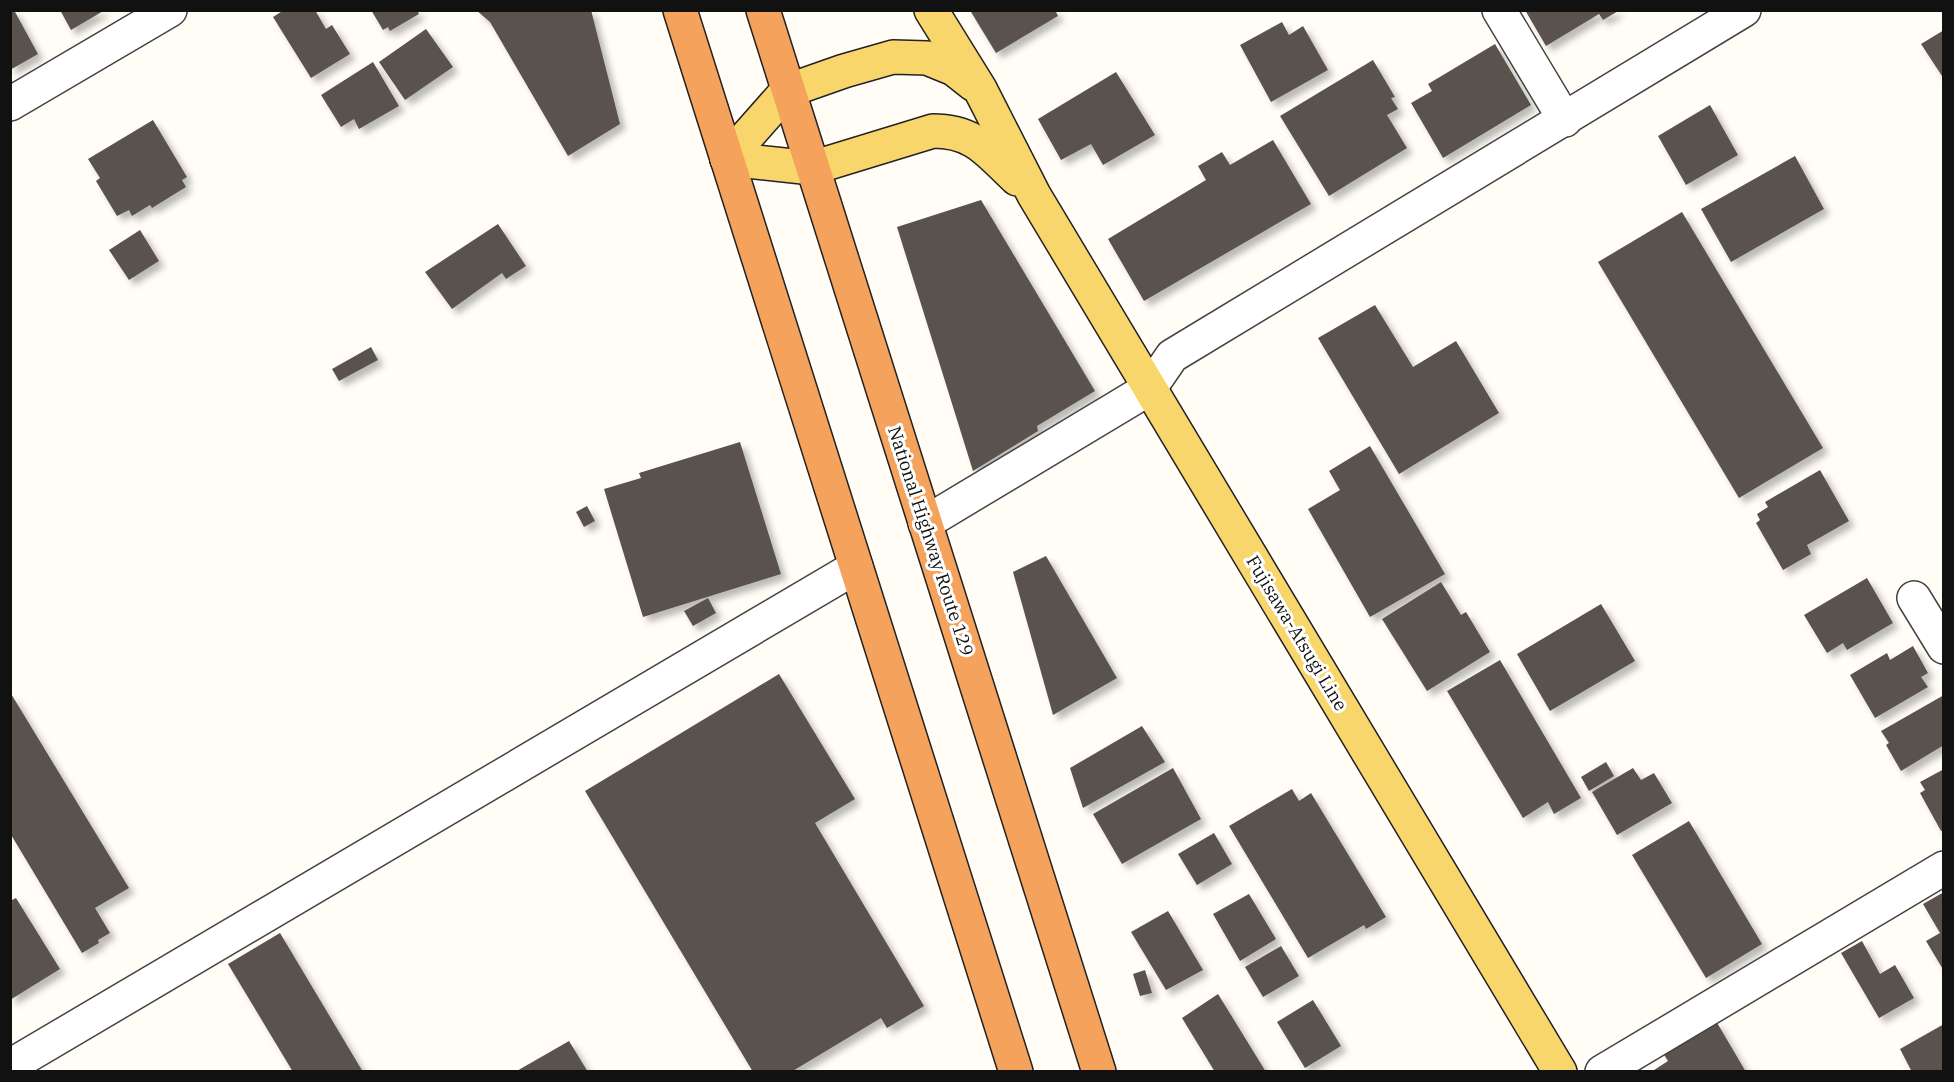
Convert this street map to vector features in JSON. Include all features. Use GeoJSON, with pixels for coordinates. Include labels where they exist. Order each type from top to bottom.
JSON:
{"type":"FeatureCollection","features":[{"type":"Feature","properties":{"kind":"highway"},"geometry":{"type":"LineString","coordinates":[[680,10],[1016,1071]]}},
{"type":"Feature","properties":{"kind":"highway","name":"National Highway Route 129"},"geometry":{"type":"LineString","coordinates":[[763,10],[1099,1071]]}},
{"type":"Feature","properties":{"kind":"main road"},"geometry":{"type":"LineString","coordinates":[[931,10],[980,89]]}},
{"type":"Feature","properties":{"kind":"main road","name":"Fujisawa-Atsugi Line"},"geometry":{"type":"LineString","coordinates":[[727,159],[787,91],[893,57],[927,58],[954,69],[980,89],[1034,195],[1560,1071]]}},
{"type":"Feature","properties":{"kind":"main road","name":"Fujisawa-Atsugi Line"},"geometry":{"type":"LineString","coordinates":[[727,159],[812,168],[933,131],[950,131],[967,136],[983,147],[1034,195]]}},
{"type":"Feature","properties":{"kind":"street"},"geometry":{"type":"LineString","coordinates":[[10,104],[170,10]]}},
{"type":"Feature","properties":{"kind":"street"},"geometry":{"type":"LineString","coordinates":[[1499,10],[1565,120]]}},
{"type":"Feature","properties":{"kind":"street"},"geometry":{"type":"LineString","coordinates":[[925,523],[1150,388],[1172,356],[1744,10]]}},
{"type":"Feature","properties":{"kind":"street"},"geometry":{"type":"LineString","coordinates":[[10,1066],[856,567]]}},
{"type":"Feature","properties":{"kind":"street"},"geometry":{"type":"LineString","coordinates":[[1914,598],[1944,647]]}},
{"type":"Feature","properties":{"kind":"street"},"geometry":{"type":"LineString","coordinates":[[1602,1071],[1944,868]]}},
{"type":"Feature","properties":{"kind":"building"},"geometry":{"type":"Polygon","coordinates":[[[10,10],[14,10],[38,54],[10,70],[10,10]]]}},
{"type":"Feature","properties":{"kind":"building"},"geometry":{"type":"Polygon","coordinates":[[[60,10],[105,10],[71,30],[60,10]]]}},
{"type":"Feature","properties":{"kind":"building"},"geometry":{"type":"Polygon","coordinates":[[[284,10],[315,10],[326,29],[332,25],[350,54],[311,78],[273,17],[284,10]]]}},
{"type":"Feature","properties":{"kind":"building"},"geometry":{"type":"Polygon","coordinates":[[[371,10],[417,10],[419,14],[390,31],[388,27],[383,30],[371,10]]]}},
{"type":"Feature","properties":{"kind":"building"},"geometry":{"type":"Polygon","coordinates":[[[476,10],[591,10],[620,124],[568,156],[490,22],[476,10]]]}},
{"type":"Feature","properties":{"kind":"building"},"geometry":{"type":"Polygon","coordinates":[[[973,10],[1055,10],[1058,16],[996,53],[971,12],[973,10]]]}},
{"type":"Feature","properties":{"kind":"building"},"geometry":{"type":"Polygon","coordinates":[[[1525,10],[1620,10],[1603,20],[1599,14],[1546,46],[1525,10]]]}},
{"type":"Feature","properties":{"kind":"building"},"geometry":{"type":"Polygon","coordinates":[[[1282,22],[1289,35],[1303,26],[1328,70],[1271,102],[1240,45],[1282,22]]]}},
{"type":"Feature","properties":{"kind":"building"},"geometry":{"type":"Polygon","coordinates":[[[426,29],[453,67],[405,100],[379,62],[426,29]]]}},
{"type":"Feature","properties":{"kind":"building"},"geometry":{"type":"Polygon","coordinates":[[[1944,30],[1944,79],[1921,44],[1944,30]]]}},
{"type":"Feature","properties":{"kind":"building"},"geometry":{"type":"Polygon","coordinates":[[[1495,44],[1531,105],[1443,158],[1411,103],[1432,91],[1428,84],[1495,44]]]}},
{"type":"Feature","properties":{"kind":"building"},"geometry":{"type":"Polygon","coordinates":[[[1373,60],[1395,97],[1391,98],[1398,109],[1387,115],[1407,148],[1329,196],[1280,116],[1373,60]]]}},
{"type":"Feature","properties":{"kind":"building"},"geometry":{"type":"Polygon","coordinates":[[[373,62],[399,106],[359,129],[354,119],[341,127],[321,95],[373,62]]]}},
{"type":"Feature","properties":{"kind":"building"},"geometry":{"type":"Polygon","coordinates":[[[1116,72],[1155,135],[1103,165],[1091,144],[1061,160],[1038,119],[1116,72]]]}},
{"type":"Feature","properties":{"kind":"building"},"geometry":{"type":"Polygon","coordinates":[[[1710,105],[1738,155],[1686,185],[1658,136],[1710,105]]]}},
{"type":"Feature","properties":{"kind":"building"},"geometry":{"type":"Polygon","coordinates":[[[153,120],[187,177],[182,180],[186,187],[152,208],[150,205],[132,216],[129,210],[117,216],[96,181],[100,178],[88,159],[153,120]]]}},
{"type":"Feature","properties":{"kind":"building"},"geometry":{"type":"Polygon","coordinates":[[[1273,140],[1311,204],[1144,301],[1108,239],[1206,180],[1198,166],[1222,152],[1230,165],[1273,140]]]}},
{"type":"Feature","properties":{"kind":"building"},"geometry":{"type":"Polygon","coordinates":[[[1795,156],[1824,209],[1731,262],[1701,209],[1795,156]]]}},
{"type":"Feature","properties":{"kind":"building"},"geometry":{"type":"Polygon","coordinates":[[[981,200],[1095,391],[1037,426],[1038,431],[973,471],[897,227],[981,200]]]}},
{"type":"Feature","properties":{"kind":"building"},"geometry":{"type":"Polygon","coordinates":[[[1682,212],[1823,448],[1739,498],[1598,262],[1682,212]]]}},
{"type":"Feature","properties":{"kind":"building"},"geometry":{"type":"Polygon","coordinates":[[[498,224],[526,266],[506,279],[502,273],[452,309],[425,272],[498,224]]]}},
{"type":"Feature","properties":{"kind":"building"},"geometry":{"type":"Polygon","coordinates":[[[140,230],[159,261],[129,280],[109,250],[140,230]]]}},
{"type":"Feature","properties":{"kind":"building"},"geometry":{"type":"Polygon","coordinates":[[[1375,305],[1413,367],[1456,341],[1499,413],[1399,474],[1318,338],[1375,305]]]}},
{"type":"Feature","properties":{"kind":"building"},"geometry":{"type":"Polygon","coordinates":[[[371,347],[378,360],[339,381],[332,369],[371,347]]]}},
{"type":"Feature","properties":{"kind":"building"},"geometry":{"type":"Polygon","coordinates":[[[740,442],[781,574],[643,617],[604,489],[641,478],[639,473],[740,442]]]}},
{"type":"Feature","properties":{"kind":"building"},"geometry":{"type":"Polygon","coordinates":[[[1370,446],[1445,574],[1370,617],[1308,509],[1340,490],[1329,471],[1370,446]]]}},
{"type":"Feature","properties":{"kind":"building"},"geometry":{"type":"Polygon","coordinates":[[[1820,470],[1849,521],[1807,545],[1811,554],[1783,570],[1756,523],[1760,520],[1757,514],[1768,507],[1765,502],[1820,470]]]}},
{"type":"Feature","properties":{"kind":"building"},"geometry":{"type":"Polygon","coordinates":[[[587,506],[595,521],[584,527],[576,512],[587,506]]]}},
{"type":"Feature","properties":{"kind":"building"},"geometry":{"type":"Polygon","coordinates":[[[1046,556],[1117,678],[1053,715],[1013,572],[1046,556]]]}},
{"type":"Feature","properties":{"kind":"building"},"geometry":{"type":"Polygon","coordinates":[[[1867,578],[1893,623],[1847,650],[1843,643],[1827,653],[1804,615],[1867,578]]]}},
{"type":"Feature","properties":{"kind":"building"},"geometry":{"type":"Polygon","coordinates":[[[1441,582],[1461,615],[1466,612],[1490,652],[1427,691],[1382,619],[1441,582]]]}},
{"type":"Feature","properties":{"kind":"building"},"geometry":{"type":"Polygon","coordinates":[[[708,598],[716,613],[693,626],[684,611],[708,598]]]}},
{"type":"Feature","properties":{"kind":"building"},"geometry":{"type":"Polygon","coordinates":[[[1601,604],[1635,661],[1550,711],[1517,654],[1601,604]]]}},
{"type":"Feature","properties":{"kind":"building"},"geometry":{"type":"Polygon","coordinates":[[[1913,646],[1928,673],[1921,677],[1928,687],[1875,718],[1850,675],[1887,653],[1890,660],[1913,646]]]}},
{"type":"Feature","properties":{"kind":"building"},"geometry":{"type":"Polygon","coordinates":[[[1500,660],[1581,798],[1554,814],[1548,802],[1523,818],[1447,691],[1500,660]]]}},
{"type":"Feature","properties":{"kind":"building"},"geometry":{"type":"Polygon","coordinates":[[[779,674],[855,799],[815,823],[924,1006],[887,1028],[881,1018],[791,1072],[753,1072],[585,791],[779,674]]]}},
{"type":"Feature","properties":{"kind":"building"},"geometry":{"type":"Polygon","coordinates":[[[10,692],[129,888],[95,908],[110,933],[82,953],[10,833],[10,692]]]}},
{"type":"Feature","properties":{"kind":"building"},"geometry":{"type":"Polygon","coordinates":[[[1944,695],[1944,745],[1901,771],[1881,731],[1944,695]]]}},
{"type":"Feature","properties":{"kind":"building"},"geometry":{"type":"Polygon","coordinates":[[[1142,726],[1165,762],[1083,808],[1070,768],[1142,726]]]}},
{"type":"Feature","properties":{"kind":"building"},"geometry":{"type":"Polygon","coordinates":[[[1606,762],[1614,776],[1589,791],[1581,777],[1606,762]]]}},
{"type":"Feature","properties":{"kind":"building"},"geometry":{"type":"Polygon","coordinates":[[[1173,768],[1201,819],[1122,864],[1093,814],[1173,768]]]}},
{"type":"Feature","properties":{"kind":"building"},"geometry":{"type":"Polygon","coordinates":[[[1633,768],[1641,780],[1654,773],[1672,803],[1617,835],[1592,792],[1633,768]]]}},
{"type":"Feature","properties":{"kind":"building"},"geometry":{"type":"Polygon","coordinates":[[[1944,769],[1944,830],[1941,831],[1920,793],[1925,790],[1920,782],[1944,769]]]}},
{"type":"Feature","properties":{"kind":"building"},"geometry":{"type":"Polygon","coordinates":[[[1292,789],[1299,801],[1311,793],[1386,917],[1366,929],[1364,925],[1308,958],[1229,826],[1292,789]]]}},
{"type":"Feature","properties":{"kind":"building"},"geometry":{"type":"Polygon","coordinates":[[[1689,821],[1762,944],[1706,978],[1632,855],[1689,821]]]}},
{"type":"Feature","properties":{"kind":"building"},"geometry":{"type":"Polygon","coordinates":[[[1214,833],[1232,864],[1197,885],[1178,854],[1214,833]]]}},
{"type":"Feature","properties":{"kind":"building"},"geometry":{"type":"Polygon","coordinates":[[[1944,892],[1944,971],[1926,941],[1940,933],[1923,904],[1944,892]]]}},
{"type":"Feature","properties":{"kind":"building"},"geometry":{"type":"Polygon","coordinates":[[[1249,894],[1276,939],[1240,961],[1213,914],[1249,894]]]}},
{"type":"Feature","properties":{"kind":"building"},"geometry":{"type":"Polygon","coordinates":[[[16,898],[60,969],[10,1000],[10,901],[16,898]]]}},
{"type":"Feature","properties":{"kind":"building"},"geometry":{"type":"Polygon","coordinates":[[[1168,911],[1203,970],[1166,990],[1131,932],[1168,911]]]}},
{"type":"Feature","properties":{"kind":"building"},"geometry":{"type":"Polygon","coordinates":[[[280,933],[363,1072],[293,1072],[228,964],[280,933]]]}},
{"type":"Feature","properties":{"kind":"building"},"geometry":{"type":"Polygon","coordinates":[[[1862,941],[1880,974],[1895,965],[1914,998],[1879,1018],[1841,953],[1862,941]]]}},
{"type":"Feature","properties":{"kind":"building"},"geometry":{"type":"Polygon","coordinates":[[[1281,946],[1299,976],[1263,997],[1245,967],[1281,946]]]}},
{"type":"Feature","properties":{"kind":"building"},"geometry":{"type":"Polygon","coordinates":[[[1145,970],[1152,993],[1140,996],[1133,974],[1145,970]]]}},
{"type":"Feature","properties":{"kind":"building"},"geometry":{"type":"Polygon","coordinates":[[[1218,994],[1266,1072],[1215,1072],[1182,1018],[1218,994]]]}},
{"type":"Feature","properties":{"kind":"building"},"geometry":{"type":"Polygon","coordinates":[[[1313,1000],[1341,1046],[1305,1068],[1277,1022],[1313,1000]]]}},
{"type":"Feature","properties":{"kind":"building"},"geometry":{"type":"Polygon","coordinates":[[[1716,1021],[1746,1072],[1651,1072],[1668,1061],[1663,1053],[1716,1021]]]}},
{"type":"Feature","properties":{"kind":"building"},"geometry":{"type":"Polygon","coordinates":[[[1944,1024],[1944,1072],[1912,1072],[1900,1049],[1944,1024]]]}},
{"type":"Feature","properties":{"kind":"building"},"geometry":{"type":"Polygon","coordinates":[[[569,1041],[588,1072],[515,1072],[569,1041]]]}}]}
